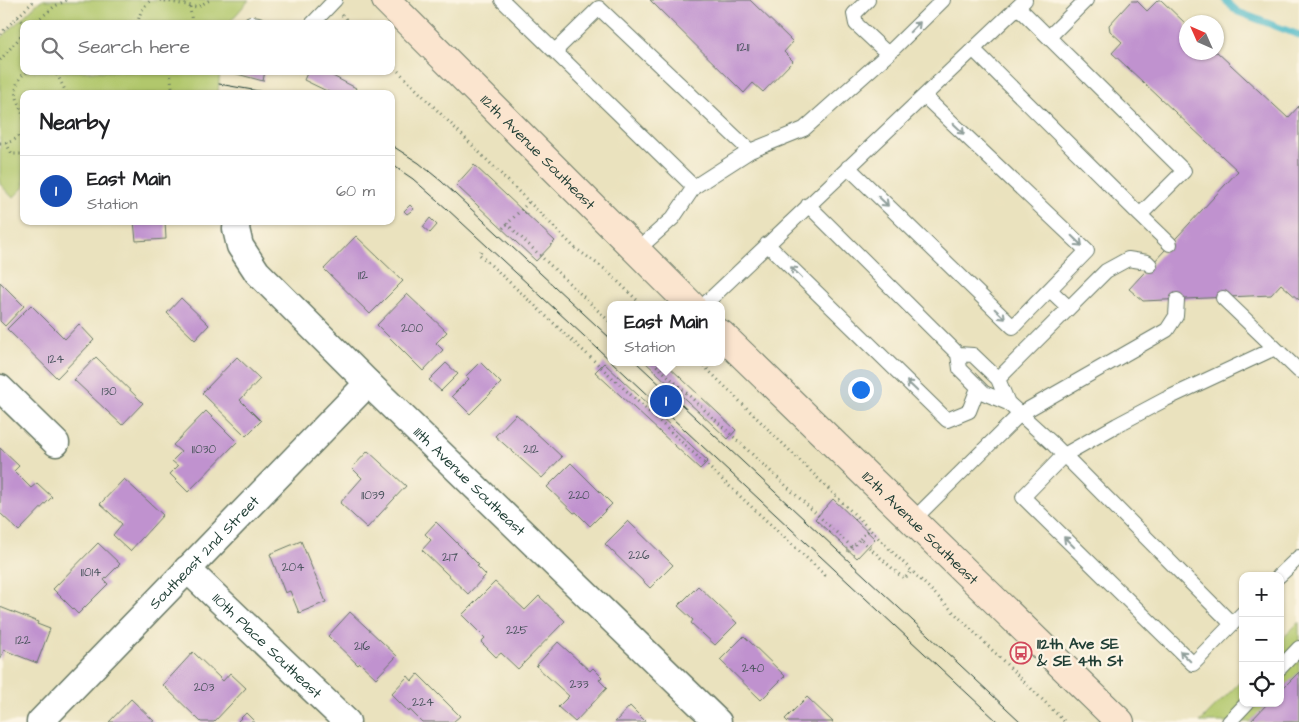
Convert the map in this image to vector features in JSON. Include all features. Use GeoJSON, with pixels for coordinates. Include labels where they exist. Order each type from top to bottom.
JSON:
{"type":"FeatureCollection","features":[{"type":"Feature","properties":{"kind":"main road","name":"112th Avenue Southeast"},"geometry":{"type":"LineString","coordinates":[[386,0],[687,301]]}},
{"type":"Feature","properties":{"kind":"main road","name":"112th Avenue Southeast"},"geometry":{"type":"LineString","coordinates":[[725,338],[1120,722]]}},
{"type":"Feature","properties":{"kind":"street","name":"111th Avenue Southeast"},"geometry":{"type":"LineString","coordinates":[[236,225],[240,246],[257,272],[368,383],[718,722]]}},
{"type":"Feature","properties":{"kind":"street","name":"Southeast 2nd Street"},"geometry":{"type":"LineString","coordinates":[[40,722],[368,383]]}},
{"type":"Feature","properties":{"kind":"street"},"geometry":{"type":"LineString","coordinates":[[0,388],[56,443]]}},
{"type":"Feature","properties":{"kind":"street","name":"110th Place Southeast"},"geometry":{"type":"LineString","coordinates":[[187,569],[347,722]]}},
{"type":"Feature","properties":{"kind":"lane"},"geometry":{"type":"LineString","coordinates":[[316,20],[335,0]]}},
{"type":"Feature","properties":{"kind":"lane"},"geometry":{"type":"LineString","coordinates":[[502,0],[694,186]]}},
{"type":"Feature","properties":{"kind":"lane"},"geometry":{"type":"LineString","coordinates":[[868,0],[854,14],[856,24],[888,54]]}},
{"type":"Feature","properties":{"kind":"lane"},"geometry":{"type":"LineString","coordinates":[[636,251],[673,218],[694,186],[750,151],[804,129],[888,54],[943,0]]}},
{"type":"Feature","properties":{"kind":"lane"},"geometry":{"type":"LineString","coordinates":[[1049,37],[1086,0]]}},
{"type":"Feature","properties":{"kind":"lane"},"geometry":{"type":"LineString","coordinates":[[708,301],[1022,3],[1049,37],[1184,171],[1140,215]]}},
{"type":"Feature","properties":{"kind":"lane"},"geometry":{"type":"LineString","coordinates":[[554,51],[599,8],[750,151]]}},
{"type":"Feature","properties":{"kind":"lane"},"geometry":{"type":"LineString","coordinates":[[973,49],[1170,244]]}},
{"type":"Feature","properties":{"kind":"lane"},"geometry":{"type":"LineString","coordinates":[[848,167],[1013,327],[1087,251],[924,96]]}},
{"type":"Feature","properties":{"kind":"lane"},"geometry":{"type":"LineString","coordinates":[[808,205],[958,354],[960,369],[978,388],[984,393],[1008,403],[1020,414],[1064,455],[1232,624]]}},
{"type":"Feature","properties":{"kind":"lane"},"geometry":{"type":"LineString","coordinates":[[767,244],[947,420],[969,411],[978,388]]}},
{"type":"Feature","properties":{"kind":"lane"},"geometry":{"type":"LineString","coordinates":[[998,379],[1106,271],[1128,259],[1147,262],[1150,265]]}},
{"type":"Feature","properties":{"kind":"lane"},"geometry":{"type":"LineString","coordinates":[[1050,290],[1069,308]]}},
{"type":"Feature","properties":{"kind":"lane"},"geometry":{"type":"LineString","coordinates":[[1223,298],[1299,371]]}},
{"type":"Feature","properties":{"kind":"lane"},"geometry":{"type":"LineString","coordinates":[[913,520],[1020,414],[1168,330],[1176,316],[1176,300]]}},
{"type":"Feature","properties":{"kind":"lane"},"geometry":{"type":"LineString","coordinates":[[1239,617],[1193,664],[1023,497],[1064,455],[1166,399],[1275,348]]}},
{"type":"Feature","properties":{"kind":"lane"},"geometry":{"type":"LineString","coordinates":[[958,354],[973,355],[998,379],[1008,403]]}},
{"type":"Feature","properties":{"kind":"lane"},"geometry":{"type":"LineString","coordinates":[[1284,572],[1299,556]]}},
{"type":"Feature","properties":{"kind":"lane"},"geometry":{"type":"LineString","coordinates":[[1284,664],[1299,648]]}},
{"type":"Feature","properties":{"kind":"lane"},"geometry":{"type":"LineString","coordinates":[[1229,722],[1243,707]]}},
{"type":"Feature","properties":{"kind":"path"},"geometry":{"type":"LineString","coordinates":[[0,34],[35,0]]}},
{"type":"Feature","properties":{"kind":"path"},"geometry":{"type":"LineString","coordinates":[[38,20],[67,0]]}},
{"type":"Feature","properties":{"kind":"path"},"geometry":{"type":"LineString","coordinates":[[138,20],[143,7],[151,0]]}},
{"type":"Feature","properties":{"kind":"path"},"geometry":{"type":"LineString","coordinates":[[160,0],[190,7],[196,7],[210,0]]}},
{"type":"Feature","properties":{"kind":"path"},"geometry":{"type":"LineString","coordinates":[[190,7],[192,20]]}},
{"type":"Feature","properties":{"kind":"path"},"geometry":{"type":"LineString","coordinates":[[0,60],[20,38]]}},
{"type":"Feature","properties":{"kind":"path"},"geometry":{"type":"LineString","coordinates":[[395,68],[575,248],[606,270],[638,301]]}},
{"type":"Feature","properties":{"kind":"path"},"geometry":{"type":"LineString","coordinates":[[20,106],[15,92],[17,84],[23,75]]}},
{"type":"Feature","properties":{"kind":"path"},"geometry":{"type":"LineString","coordinates":[[57,75],[65,90]]}},
{"type":"Feature","properties":{"kind":"path"},"geometry":{"type":"LineString","coordinates":[[171,75],[172,90]]}},
{"type":"Feature","properties":{"kind":"path"},"geometry":{"type":"LineString","coordinates":[[0,143],[16,139],[20,134]]}},
{"type":"Feature","properties":{"kind":"path"},"geometry":{"type":"LineString","coordinates":[[6,143],[12,154],[20,154]]}},
{"type":"Feature","properties":{"kind":"path"},"geometry":{"type":"LineString","coordinates":[[503,228],[530,201]]}},
{"type":"Feature","properties":{"kind":"path"},"geometry":{"type":"LineString","coordinates":[[507,224],[607,319]]}},
{"type":"Feature","properties":{"kind":"path"},"geometry":{"type":"LineString","coordinates":[[481,251],[479,254],[819,569],[826,575],[828,572]]}},
{"type":"Feature","properties":{"kind":"path"},"geometry":{"type":"LineString","coordinates":[[657,366],[852,547]]}},
{"type":"Feature","properties":{"kind":"path"},"geometry":{"type":"LineString","coordinates":[[704,366],[1065,722]]}},
{"type":"Feature","properties":{"kind":"path"},"geometry":{"type":"LineString","coordinates":[[848,552],[869,530]]}},
{"type":"Feature","properties":{"kind":"path"},"geometry":{"type":"LineString","coordinates":[[860,539],[904,579],[912,571]]}},
{"type":"Feature","properties":{"kind":"green space"},"geometry":{"type":"Polygon","coordinates":[[[41,0],[249,0],[232,20],[20,20],[20,75],[220,75],[218,90],[20,90],[20,191],[13,198],[0,184],[0,39],[41,0]]]}},
{"type":"Feature","properties":{"kind":"green space"},"geometry":{"type":"Polygon","coordinates":[[[1299,622],[1299,722],[1200,722],[1239,683],[1239,707],[1284,707],[1284,637],[1299,622]]]}},
{"type":"Feature","properties":{"kind":"building"},"geometry":{"type":"Polygon","coordinates":[[[650,0],[750,0],[793,42],[784,52],[793,61],[763,92],[753,83],[744,93],[650,0]]]}},
{"type":"Feature","properties":{"kind":"building"},"geometry":{"type":"Polygon","coordinates":[[[1158,0],[1161,0],[1179,17],[1179,60],[1224,59],[1288,118],[1299,106],[1299,300],[1281,284],[1271,295],[1143,301],[1129,289],[1238,171],[1112,53],[1122,42],[1110,31],[1109,25],[1131,1],[1137,1],[1147,11],[1158,0]]]}},
{"type":"Feature","properties":{"kind":"building"},"geometry":{"type":"Polygon","coordinates":[[[241,75],[264,75],[263,81],[241,75]]]}},
{"type":"Feature","properties":{"kind":"building"},"geometry":{"type":"Polygon","coordinates":[[[306,75],[331,75],[356,88],[355,90],[325,90],[304,80],[306,75]]]}},
{"type":"Feature","properties":{"kind":"building"},"geometry":{"type":"Polygon","coordinates":[[[474,165],[555,241],[536,261],[456,185],[474,165]]]}},
{"type":"Feature","properties":{"kind":"building"},"geometry":{"type":"Polygon","coordinates":[[[410,205],[414,209],[407,214],[404,211],[410,205]]]}},
{"type":"Feature","properties":{"kind":"building"},"geometry":{"type":"Polygon","coordinates":[[[430,218],[437,225],[430,233],[423,227],[430,218]]]}},
{"type":"Feature","properties":{"kind":"building"},"geometry":{"type":"Polygon","coordinates":[[[134,225],[165,225],[166,239],[136,241],[134,225]]]}},
{"type":"Feature","properties":{"kind":"building"},"geometry":{"type":"Polygon","coordinates":[[[356,236],[403,281],[370,314],[324,269],[356,236]]]}},
{"type":"Feature","properties":{"kind":"building"},"geometry":{"type":"Polygon","coordinates":[[[0,282],[24,306],[5,326],[0,321],[0,282]]]}},
{"type":"Feature","properties":{"kind":"building"},"geometry":{"type":"Polygon","coordinates":[[[407,294],[447,332],[436,343],[443,350],[423,371],[377,325],[407,294]]]}},
{"type":"Feature","properties":{"kind":"building"},"geometry":{"type":"Polygon","coordinates":[[[181,298],[209,325],[195,340],[167,313],[181,298]]]}},
{"type":"Feature","properties":{"kind":"building"},"geometry":{"type":"Polygon","coordinates":[[[31,305],[65,339],[79,324],[94,340],[57,378],[7,329],[31,305]]]}},
{"type":"Feature","properties":{"kind":"building"},"geometry":{"type":"Polygon","coordinates":[[[96,357],[143,403],[122,425],[74,380],[96,357]]]}},
{"type":"Feature","properties":{"kind":"building"},"geometry":{"type":"Polygon","coordinates":[[[237,357],[260,379],[240,400],[261,421],[246,436],[202,393],[237,357]]]}},
{"type":"Feature","properties":{"kind":"building"},"geometry":{"type":"Polygon","coordinates":[[[480,362],[501,383],[470,414],[452,396],[469,379],[466,376],[480,362]]]}},
{"type":"Feature","properties":{"kind":"building"},"geometry":{"type":"Polygon","coordinates":[[[446,363],[458,374],[441,391],[429,380],[446,363]]]}},
{"type":"Feature","properties":{"kind":"building"},"geometry":{"type":"Polygon","coordinates":[[[604,363],[708,461],[700,469],[595,372],[604,363]]]}},
{"type":"Feature","properties":{"kind":"building"},"geometry":{"type":"Polygon","coordinates":[[[649,366],[668,366],[736,430],[728,439],[649,366]]]}},
{"type":"Feature","properties":{"kind":"building"},"geometry":{"type":"Polygon","coordinates":[[[206,411],[237,442],[188,492],[170,474],[178,466],[172,461],[181,452],[173,445],[206,411]]]}},
{"type":"Feature","properties":{"kind":"building"},"geometry":{"type":"Polygon","coordinates":[[[516,414],[562,457],[542,478],[495,436],[516,414]]]}},
{"type":"Feature","properties":{"kind":"building"},"geometry":{"type":"Polygon","coordinates":[[[0,448],[19,466],[14,471],[31,488],[37,483],[52,497],[19,531],[0,513],[0,448]]]}},
{"type":"Feature","properties":{"kind":"building"},"geometry":{"type":"Polygon","coordinates":[[[368,451],[406,486],[367,528],[340,503],[362,478],[352,468],[368,451]]]}},
{"type":"Feature","properties":{"kind":"building"},"geometry":{"type":"Polygon","coordinates":[[[571,463],[612,504],[590,526],[547,487],[571,463]]]}},
{"type":"Feature","properties":{"kind":"building"},"geometry":{"type":"Polygon","coordinates":[[[124,479],[163,515],[130,551],[113,535],[122,524],[100,504],[124,479]]]}},
{"type":"Feature","properties":{"kind":"building"},"geometry":{"type":"Polygon","coordinates":[[[833,499],[875,539],[857,558],[815,519],[833,499]]]}},
{"type":"Feature","properties":{"kind":"building"},"geometry":{"type":"Polygon","coordinates":[[[628,521],[673,565],[650,588],[605,544],[628,521]]]}},
{"type":"Feature","properties":{"kind":"building"},"geometry":{"type":"Polygon","coordinates":[[[436,522],[479,565],[477,566],[486,575],[468,594],[422,550],[431,540],[425,534],[436,522]]]}},
{"type":"Feature","properties":{"kind":"building"},"geometry":{"type":"Polygon","coordinates":[[[301,541],[326,602],[299,613],[290,591],[285,593],[270,554],[301,541]]]}},
{"type":"Feature","properties":{"kind":"building"},"geometry":{"type":"Polygon","coordinates":[[[98,543],[120,564],[104,580],[108,584],[78,614],[53,589],[98,543]]]}},
{"type":"Feature","properties":{"kind":"building"},"geometry":{"type":"Polygon","coordinates":[[[495,582],[525,610],[539,596],[565,621],[518,669],[501,653],[496,657],[481,642],[485,638],[462,615],[495,582]]]}},
{"type":"Feature","properties":{"kind":"building"},"geometry":{"type":"Polygon","coordinates":[[[698,586],[737,623],[715,645],[691,623],[693,620],[678,606],[698,586]]]}},
{"type":"Feature","properties":{"kind":"building"},"geometry":{"type":"Polygon","coordinates":[[[0,607],[38,622],[37,624],[50,629],[37,663],[4,650],[0,660],[0,607]]]}},
{"type":"Feature","properties":{"kind":"building"},"geometry":{"type":"Polygon","coordinates":[[[350,612],[397,656],[376,678],[360,663],[358,665],[328,636],[350,612]]]}},
{"type":"Feature","properties":{"kind":"building"},"geometry":{"type":"Polygon","coordinates":[[[744,636],[785,676],[761,700],[720,660],[744,636]]]}},
{"type":"Feature","properties":{"kind":"building"},"geometry":{"type":"Polygon","coordinates":[[[558,642],[590,671],[593,668],[602,677],[599,680],[607,688],[575,722],[558,707],[569,696],[536,666],[558,642]]]}},
{"type":"Feature","properties":{"kind":"building"},"geometry":{"type":"Polygon","coordinates":[[[193,652],[223,681],[230,673],[246,688],[214,722],[201,722],[163,685],[193,652]]]}},
{"type":"Feature","properties":{"kind":"building"},"geometry":{"type":"Polygon","coordinates":[[[1299,672],[1299,722],[1250,722],[1264,707],[1284,707],[1284,687],[1299,672]]]}},
{"type":"Feature","properties":{"kind":"building"},"geometry":{"type":"Polygon","coordinates":[[[418,674],[460,716],[453,722],[422,722],[391,694],[408,676],[412,681],[418,674]]]}},
{"type":"Feature","properties":{"kind":"building"},"geometry":{"type":"Polygon","coordinates":[[[807,697],[833,722],[788,722],[785,719],[807,697]]]}},
{"type":"Feature","properties":{"kind":"building"},"geometry":{"type":"Polygon","coordinates":[[[131,699],[155,722],[109,722],[131,699]]]}},
{"type":"Feature","properties":{"kind":"building"},"geometry":{"type":"Polygon","coordinates":[[[630,706],[646,722],[615,722],[630,706]]]}},
{"type":"Feature","properties":{"kind":"building"},"geometry":{"type":"Polygon","coordinates":[[[246,713],[255,722],[237,722],[246,713]]]}},
{"type":"Feature","properties":{"kind":"waterway"},"geometry":{"type":"LineString","coordinates":[[1225,0],[1238,12],[1299,35]]}},
{"type":"Feature","properties":{"kind":"tram line"},"geometry":{"type":"LineString","coordinates":[[219,84],[253,90]]}},
{"type":"Feature","properties":{"kind":"tram line"},"geometry":{"type":"LineString","coordinates":[[395,148],[419,163],[441,181],[607,335]]}},
{"type":"Feature","properties":{"kind":"tram line"},"geometry":{"type":"LineString","coordinates":[[395,167],[413,179],[447,209],[607,357]]}},
{"type":"Feature","properties":{"kind":"tram line"},"geometry":{"type":"LineString","coordinates":[[616,366],[998,722]]}},
{"type":"Feature","properties":{"kind":"tram line"},"geometry":{"type":"LineString","coordinates":[[640,366],[1021,722]]}},
{"type":"Feature","properties":{"kind":"place","name":"East Main"},"geometry":{"type":"Point","coordinates":[666,401]}},
{"type":"Feature","properties":{"kind":"place","name":"112th Ave SE & SE 4th St"},"geometry":{"type":"Point","coordinates":[1021,653]}}]}
